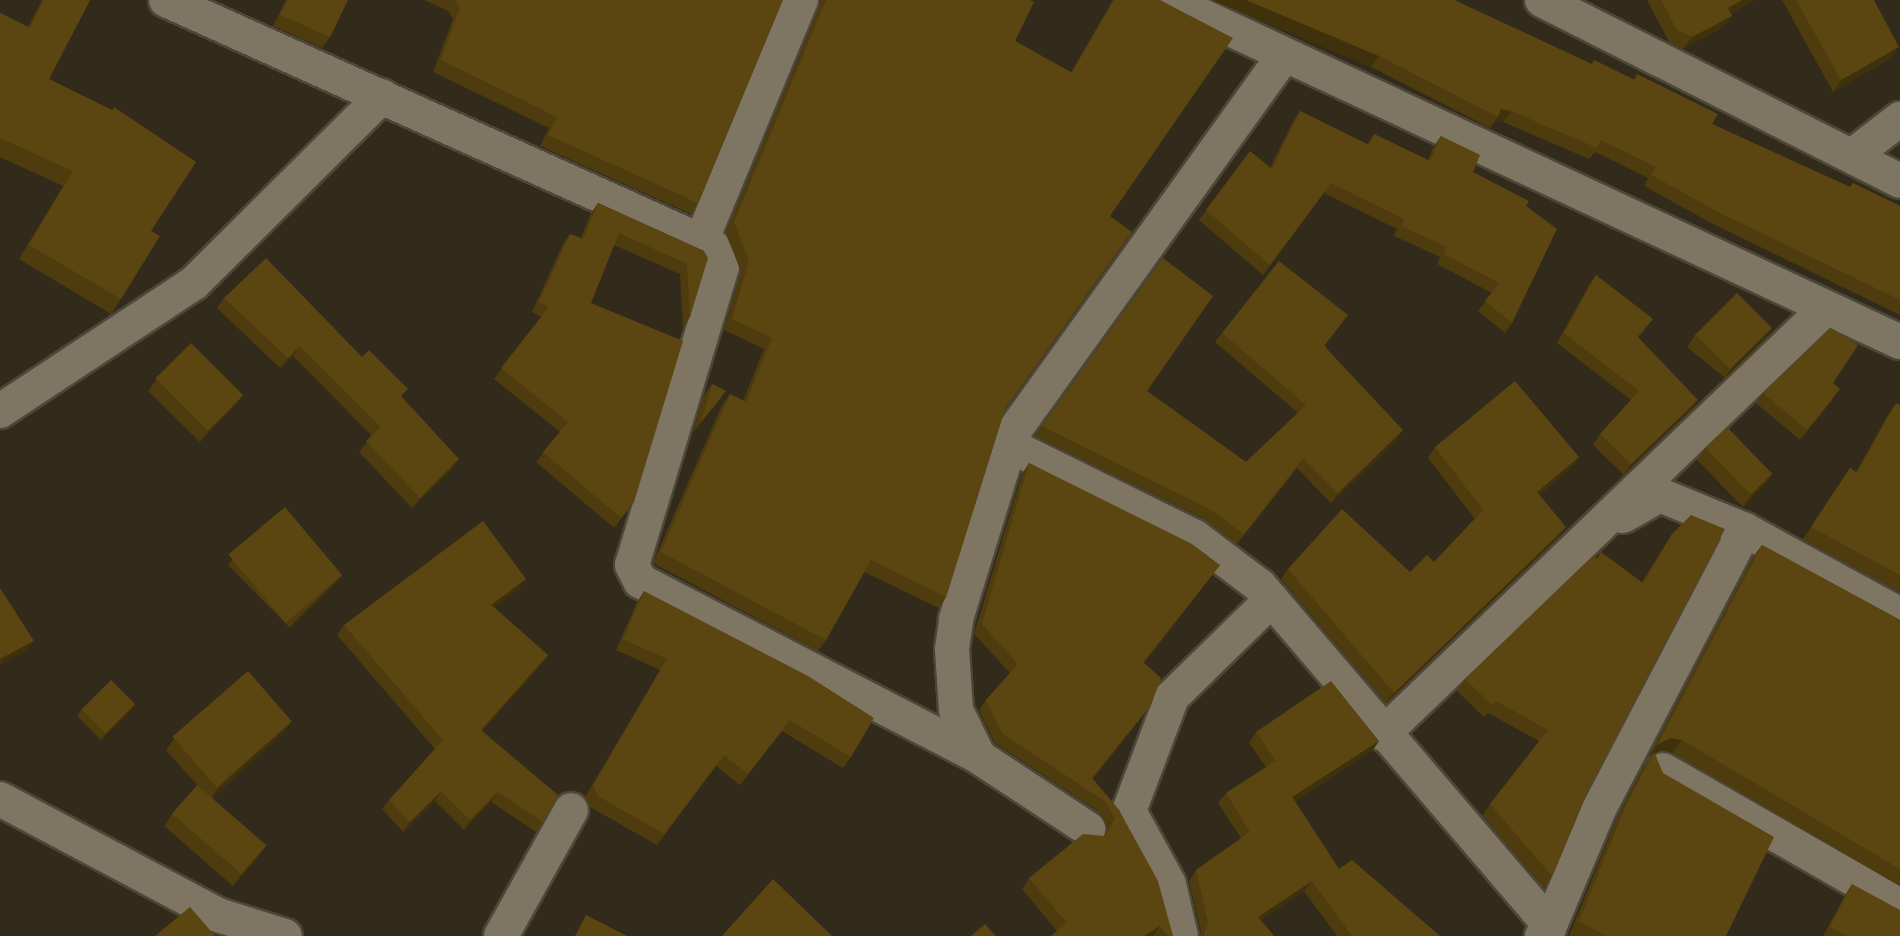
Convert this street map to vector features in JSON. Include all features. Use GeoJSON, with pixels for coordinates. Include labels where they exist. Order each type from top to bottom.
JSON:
{"type":"FeatureCollection","features":[{"type":"Feature","properties":{"kind":"street"},"geometry":{"type":"LineString","coordinates":[[166,0],[712,246],[722,267],[632,565],[640,581],[979,757],[1088,829]]}},
{"type":"Feature","properties":{"kind":"street"},"geometry":{"type":"LineString","coordinates":[[702,239],[801,0]]}},
{"type":"Feature","properties":{"kind":"street"},"geometry":{"type":"LineString","coordinates":[[1168,0],[1900,342]]}},
{"type":"Feature","properties":{"kind":"street"},"geometry":{"type":"LineString","coordinates":[[1551,1],[1900,181]]}},
{"type":"Feature","properties":{"kind":"street"},"geometry":{"type":"LineString","coordinates":[[979,757],[956,710],[952,649],[956,619],[1022,419],[1283,56]]}},
{"type":"Feature","properties":{"kind":"street"},"geometry":{"type":"LineString","coordinates":[[0,411],[194,283],[382,96]]}},
{"type":"Feature","properties":{"kind":"street"},"geometry":{"type":"LineString","coordinates":[[1852,156],[1900,119]]}},
{"type":"Feature","properties":{"kind":"street"},"geometry":{"type":"LineString","coordinates":[[1383,734],[1826,308]]}},
{"type":"Feature","properties":{"kind":"street"},"geometry":{"type":"LineString","coordinates":[[1013,447],[1195,537],[1242,570],[1271,600],[1546,932],[1599,809],[1745,530]]}},
{"type":"Feature","properties":{"kind":"street"},"geometry":{"type":"LineString","coordinates":[[1594,531],[1660,495],[1745,530],[1900,615]]}},
{"type":"Feature","properties":{"kind":"street"},"geometry":{"type":"LineString","coordinates":[[1181,936],[1169,884],[1129,811],[1172,697],[1271,600]]}},
{"type":"Feature","properties":{"kind":"street"},"geometry":{"type":"LineString","coordinates":[[1663,770],[1900,906]]}},
{"type":"Feature","properties":{"kind":"street"},"geometry":{"type":"LineString","coordinates":[[0,799],[218,915],[285,936]]}},
{"type":"Feature","properties":{"kind":"street"},"geometry":{"type":"LineString","coordinates":[[501,936],[571,810]]}},
{"type":"Feature","properties":{"kind":"building"},"geometry":{"type":"Polygon","coordinates":[[[44,0],[90,0],[49,79],[112,110],[114,107],[196,162],[151,231],[160,236],[121,299],[29,245],[73,171],[0,138],[0,13],[30,28],[44,0]]]}},
{"type":"Feature","properties":{"kind":"building"},"geometry":{"type":"Polygon","coordinates":[[[288,0],[348,0],[330,37],[280,15],[288,0]]]}},
{"type":"Feature","properties":{"kind":"building"},"geometry":{"type":"Polygon","coordinates":[[[455,0],[783,0],[698,203],[548,135],[557,117],[441,60],[460,8],[455,0]]]}},
{"type":"Feature","properties":{"kind":"building"},"geometry":{"type":"Polygon","coordinates":[[[826,0],[1029,0],[1034,2],[1015,41],[1072,73],[1114,0],[1160,0],[1233,38],[1110,216],[1132,232],[1005,409],[946,597],[871,560],[826,640],[661,552],[730,394],[746,402],[772,338],[732,319],[749,261],[734,222],[826,0]]]}},
{"type":"Feature","properties":{"kind":"building"},"geometry":{"type":"Polygon","coordinates":[[[1246,0],[1454,0],[1592,64],[1594,60],[1635,80],[1637,74],[1718,114],[1712,124],[1850,187],[1853,183],[1900,206],[1900,300],[1720,213],[1651,175],[1656,167],[1601,140],[1597,148],[1511,111],[1501,109],[1498,117],[1379,56],[1246,0]]]}},
{"type":"Feature","properties":{"kind":"building"},"geometry":{"type":"Polygon","coordinates":[[[1661,0],[1742,0],[1728,8],[1732,16],[1692,37],[1677,30],[1661,0]]]}},
{"type":"Feature","properties":{"kind":"building"},"geometry":{"type":"Polygon","coordinates":[[[1796,0],[1874,0],[1899,47],[1841,80],[1796,0]]]}},
{"type":"Feature","properties":{"kind":"building"},"geometry":{"type":"Polygon","coordinates":[[[1300,111],[1369,145],[1374,134],[1430,161],[1441,136],[1480,155],[1473,172],[1529,201],[1526,206],[1557,229],[1512,323],[1485,301],[1499,283],[1444,254],[1447,247],[1401,226],[1404,219],[1331,183],[1270,265],[1206,210],[1250,151],[1272,169],[1300,111]]]}},
{"type":"Feature","properties":{"kind":"building"},"geometry":{"type":"Polygon","coordinates":[[[598,203],[704,251],[708,258],[690,317],[687,264],[619,233],[591,303],[683,341],[634,502],[621,518],[543,452],[568,422],[501,368],[549,307],[539,302],[570,234],[583,239],[598,203]]]}},
{"type":"Feature","properties":{"kind":"building"},"geometry":{"type":"Polygon","coordinates":[[[266,258],[362,357],[369,350],[408,389],[401,396],[459,459],[420,498],[366,441],[381,427],[300,346],[288,358],[224,298],[266,258]]]}},
{"type":"Feature","properties":{"kind":"building"},"geometry":{"type":"Polygon","coordinates":[[[1163,258],[1213,296],[1147,391],[1246,462],[1306,405],[1222,333],[1279,261],[1348,315],[1324,346],[1403,430],[1338,493],[1303,458],[1244,534],[1211,510],[1042,426],[1163,258]]]}},
{"type":"Feature","properties":{"kind":"building"},"geometry":{"type":"Polygon","coordinates":[[[1596,275],[1653,319],[1637,336],[1698,400],[1631,464],[1600,434],[1639,391],[1564,333],[1596,275]]]}},
{"type":"Feature","properties":{"kind":"building"},"geometry":{"type":"Polygon","coordinates":[[[1737,293],[1772,328],[1730,369],[1695,335],[1737,293]]]}},
{"type":"Feature","properties":{"kind":"building"},"geometry":{"type":"Polygon","coordinates":[[[1831,328],[1858,345],[1833,383],[1840,389],[1807,430],[1763,393],[1831,328]]]}},
{"type":"Feature","properties":{"kind":"building"},"geometry":{"type":"Polygon","coordinates":[[[191,343],[243,395],[208,431],[156,378],[191,343]]]}},
{"type":"Feature","properties":{"kind":"building"},"geometry":{"type":"Polygon","coordinates":[[[1515,381],[1579,457],[1537,492],[1566,527],[1394,693],[1288,569],[1342,509],[1410,572],[1427,555],[1434,562],[1483,510],[1435,447],[1515,381]]]}},
{"type":"Feature","properties":{"kind":"building"},"geometry":{"type":"Polygon","coordinates":[[[712,384],[726,391],[701,422],[712,384]]]}},
{"type":"Feature","properties":{"kind":"building"},"geometry":{"type":"Polygon","coordinates":[[[1896,403],[1900,405],[1900,575],[1811,527],[1850,468],[1857,473],[1896,403]]]}},
{"type":"Feature","properties":{"kind":"building"},"geometry":{"type":"Polygon","coordinates":[[[1727,427],[1772,474],[1751,495],[1705,448],[1727,427]]]}},
{"type":"Feature","properties":{"kind":"building"},"geometry":{"type":"Polygon","coordinates":[[[1029,463],[1192,544],[1220,565],[1143,662],[1161,678],[1151,705],[1092,778],[1119,810],[1158,881],[1173,936],[1168,936],[1160,926],[1144,936],[1051,936],[1067,923],[1029,878],[1083,834],[1105,836],[1115,819],[1106,802],[1002,733],[986,700],[1018,664],[982,624],[1029,463]]]}},
{"type":"Feature","properties":{"kind":"building"},"geometry":{"type":"Polygon","coordinates":[[[285,507],[342,575],[286,623],[228,555],[285,507]]]}},
{"type":"Feature","properties":{"kind":"building"},"geometry":{"type":"Polygon","coordinates":[[[1691,515],[1725,529],[1589,788],[1552,876],[1490,804],[1548,730],[1496,701],[1492,705],[1465,679],[1594,555],[1597,559],[1601,552],[1643,583],[1672,534],[1691,515]]]}},
{"type":"Feature","properties":{"kind":"building"},"geometry":{"type":"Polygon","coordinates":[[[483,521],[526,579],[491,605],[548,655],[481,730],[558,795],[543,822],[498,792],[470,820],[441,791],[410,822],[389,800],[443,740],[344,625],[483,521]]]}},
{"type":"Feature","properties":{"kind":"building"},"geometry":{"type":"Polygon","coordinates":[[[1762,545],[1900,620],[1900,869],[1682,740],[1671,738],[1658,744],[1762,545]]]}},
{"type":"Feature","properties":{"kind":"building"},"geometry":{"type":"Polygon","coordinates":[[[0,588],[34,641],[0,659],[0,588]]]}},
{"type":"Feature","properties":{"kind":"building"},"geometry":{"type":"Polygon","coordinates":[[[644,591],[808,676],[874,718],[851,757],[790,720],[748,774],[724,755],[664,834],[598,796],[593,786],[667,659],[623,639],[644,591]]]}},
{"type":"Feature","properties":{"kind":"building"},"geometry":{"type":"Polygon","coordinates":[[[248,671],[292,722],[216,787],[173,737],[248,671]]]}},
{"type":"Feature","properties":{"kind":"building"},"geometry":{"type":"Polygon","coordinates":[[[111,680],[135,704],[105,734],[81,710],[111,680]]]}},
{"type":"Feature","properties":{"kind":"building"},"geometry":{"type":"Polygon","coordinates":[[[1331,681],[1379,741],[1292,797],[1339,869],[1352,860],[1440,936],[1352,936],[1312,881],[1258,917],[1274,936],[1204,936],[1208,922],[1196,870],[1250,832],[1226,793],[1276,761],[1256,732],[1331,681]]]}},
{"type":"Feature","properties":{"kind":"building"},"geometry":{"type":"Polygon","coordinates":[[[1654,752],[1663,773],[1774,837],[1726,936],[1606,936],[1579,921],[1627,803],[1654,752]]]}},
{"type":"Feature","properties":{"kind":"building"},"geometry":{"type":"Polygon","coordinates":[[[197,785],[266,845],[242,874],[172,814],[197,785]]]}},
{"type":"Feature","properties":{"kind":"building"},"geometry":{"type":"Polygon","coordinates":[[[773,879],[832,936],[722,936],[773,879]]]}},
{"type":"Feature","properties":{"kind":"building"},"geometry":{"type":"Polygon","coordinates":[[[1852,884],[1900,910],[1900,936],[1847,936],[1830,927],[1852,884]]]}},
{"type":"Feature","properties":{"kind":"building"},"geometry":{"type":"Polygon","coordinates":[[[190,907],[215,936],[155,936],[190,907]]]}},
{"type":"Feature","properties":{"kind":"building"},"geometry":{"type":"Polygon","coordinates":[[[586,915],[627,936],[575,936],[586,915]]]}},
{"type":"Feature","properties":{"kind":"building"},"geometry":{"type":"Polygon","coordinates":[[[985,924],[996,936],[971,936],[985,924]]]}}]}
